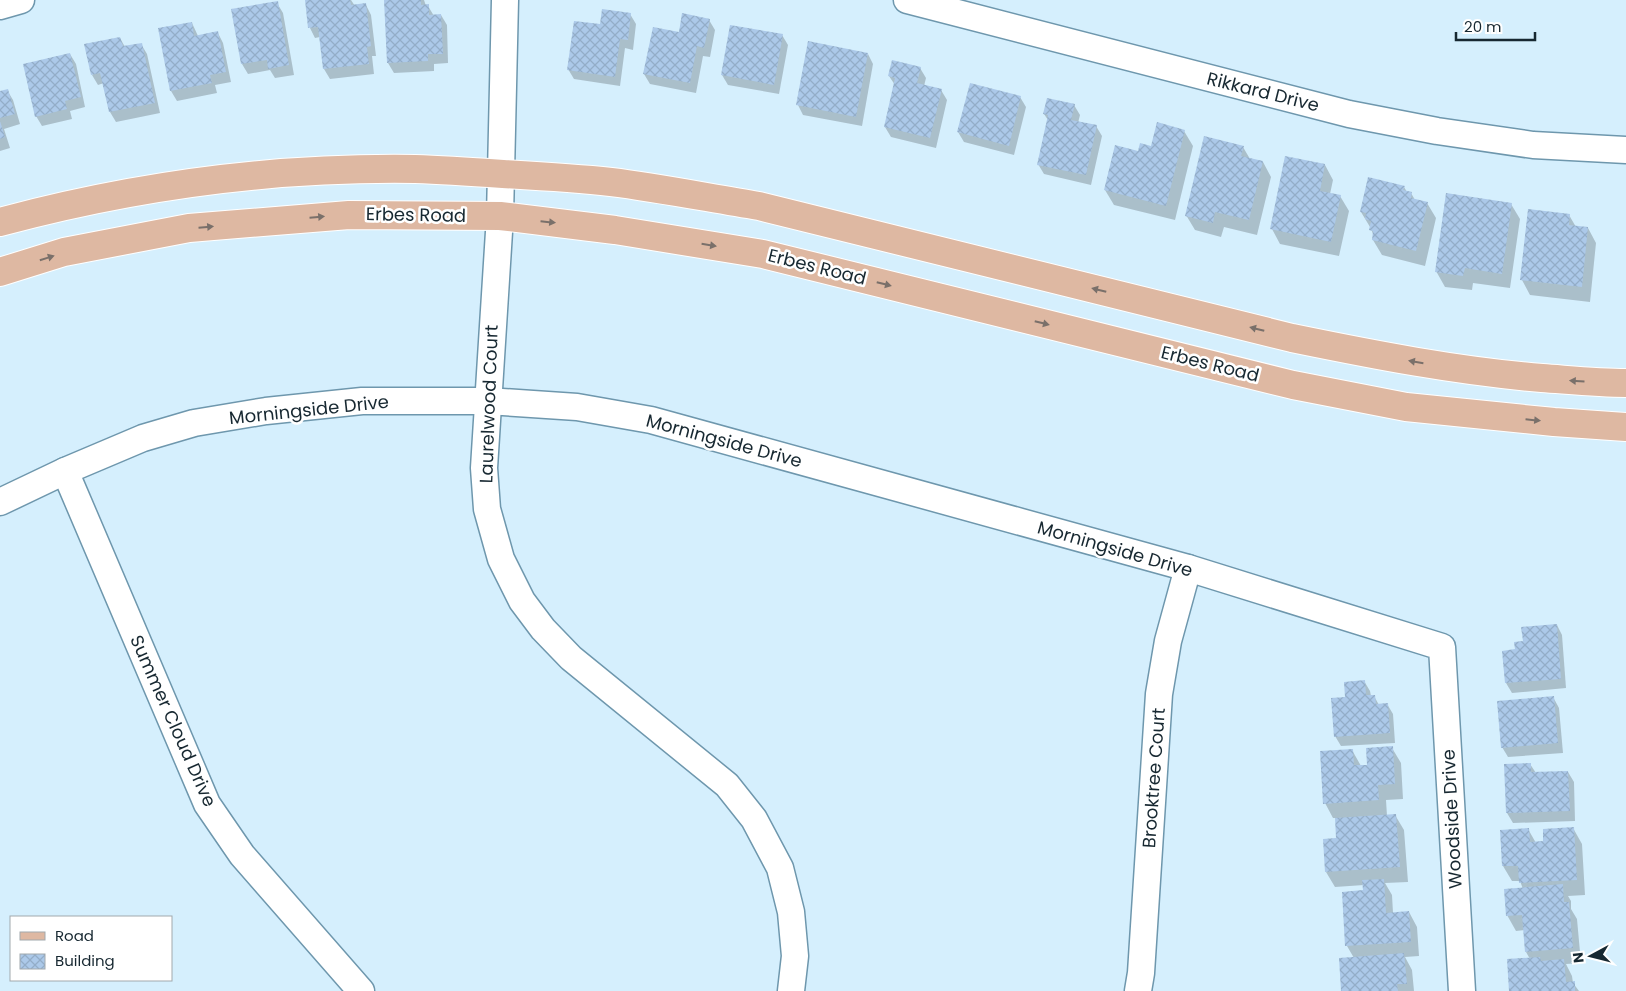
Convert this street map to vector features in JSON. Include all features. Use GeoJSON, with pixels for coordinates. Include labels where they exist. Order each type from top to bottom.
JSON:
{"type":"FeatureCollection","features":[{"type":"Feature","properties":{"kind":"main road"},"geometry":{"type":"LineString","coordinates":[[0,222],[90,201],[201,182],[308,172],[414,169],[609,182],[759,206],[1292,338],[1381,356],[1463,370],[1572,381],[1626,383]]}},
{"type":"Feature","properties":{"kind":"main road","name":"Erbes Road"},"geometry":{"type":"LineString","coordinates":[[0,272],[64,252],[190,228],[349,214],[500,216],[615,230],[763,254],[1294,385],[1406,407],[1554,422],[1626,427]]}},
{"type":"Feature","properties":{"kind":"street"},"geometry":{"type":"LineString","coordinates":[[0,6],[21,0]]}},
{"type":"Feature","properties":{"kind":"street","name":"Laurelwood Court"},"geometry":{"type":"LineString","coordinates":[[505,0],[500,216],[484,468],[487,509],[501,559],[522,601],[543,629],[571,658],[727,785],[754,819],[780,868],[792,912],[795,956],[791,991]]}},
{"type":"Feature","properties":{"kind":"street","name":"Rikkard Drive"},"geometry":{"type":"LineString","coordinates":[[907,0],[1350,114],[1437,132],[1533,145],[1626,150]]}},
{"type":"Feature","properties":{"kind":"street","name":"Morningside Drive"},"geometry":{"type":"LineString","coordinates":[[0,502],[143,438],[194,423],[266,411],[362,401],[487,401],[577,407],[651,420],[1188,568],[1442,647]]}},
{"type":"Feature","properties":{"kind":"street","name":"Summer Cloud Drive"},"geometry":{"type":"LineString","coordinates":[[65,472],[207,804],[242,855],[361,991]]}},
{"type":"Feature","properties":{"kind":"street","name":"Brooktree Court"},"geometry":{"type":"LineString","coordinates":[[1138,991],[1141,973],[1160,694],[1168,641],[1188,568]]}},
{"type":"Feature","properties":{"kind":"street","name":"Woodside Drive"},"geometry":{"type":"LineString","coordinates":[[1442,647],[1462,991]]}},
{"type":"Feature","properties":{"kind":"building"},"geometry":{"type":"Polygon","coordinates":[[[305,0],[350,0],[351,5],[366,3],[371,46],[367,47],[369,64],[323,69],[318,27],[308,28],[305,0]]]}},
{"type":"Feature","properties":{"kind":"building"},"geometry":{"type":"Polygon","coordinates":[[[384,0],[421,0],[421,5],[429,4],[429,15],[441,14],[443,54],[428,54],[428,61],[387,63],[384,0]]]}},
{"type":"Feature","properties":{"kind":"building"},"geometry":{"type":"Polygon","coordinates":[[[278,1],[289,65],[268,69],[267,60],[241,64],[231,9],[278,1]]]}},
{"type":"Feature","properties":{"kind":"building"},"geometry":{"type":"Polygon","coordinates":[[[602,9],[631,13],[628,40],[620,39],[615,77],[567,70],[574,21],[600,24],[602,9]]]}},
{"type":"Feature","properties":{"kind":"building"},"geometry":{"type":"Polygon","coordinates":[[[682,13],[710,19],[704,48],[697,46],[690,83],[643,74],[653,27],[679,32],[682,13]]]}},
{"type":"Feature","properties":{"kind":"building"},"geometry":{"type":"Polygon","coordinates":[[[192,22],[194,36],[218,31],[226,72],[210,75],[212,83],[170,91],[158,28],[192,22]]]}},
{"type":"Feature","properties":{"kind":"building"},"geometry":{"type":"Polygon","coordinates":[[[730,25],[783,34],[774,85],[721,75],[730,25]]]}},
{"type":"Feature","properties":{"kind":"building"},"geometry":{"type":"Polygon","coordinates":[[[120,37],[123,46],[142,43],[155,103],[109,112],[100,73],[91,75],[84,44],[120,37]]]}},
{"type":"Feature","properties":{"kind":"building"},"geometry":{"type":"Polygon","coordinates":[[[808,41],[868,53],[856,117],[796,105],[808,41]]]}},
{"type":"Feature","properties":{"kind":"building"},"geometry":{"type":"Polygon","coordinates":[[[70,53],[81,97],[65,101],[67,109],[35,117],[23,64],[70,53]]]}},
{"type":"Feature","properties":{"kind":"building"},"geometry":{"type":"Polygon","coordinates":[[[892,60],[921,67],[917,83],[942,89],[930,138],[884,127],[895,78],[888,76],[892,60]]]}},
{"type":"Feature","properties":{"kind":"building"},"geometry":{"type":"Polygon","coordinates":[[[970,83],[1021,96],[1009,146],[957,132],[970,83]]]}},
{"type":"Feature","properties":{"kind":"building"},"geometry":{"type":"Polygon","coordinates":[[[8,89],[15,114],[0,118],[0,91],[8,89]]]}},
{"type":"Feature","properties":{"kind":"building"},"geometry":{"type":"Polygon","coordinates":[[[1047,98],[1075,104],[1071,120],[1097,125],[1086,175],[1037,165],[1048,115],[1043,114],[1047,98]]]}},
{"type":"Feature","properties":{"kind":"building"},"geometry":{"type":"Polygon","coordinates":[[[0,121],[5,137],[0,139],[0,121]]]}},
{"type":"Feature","properties":{"kind":"building"},"geometry":{"type":"Polygon","coordinates":[[[1157,122],[1185,130],[1166,206],[1104,190],[1115,145],[1138,151],[1140,143],[1151,146],[1157,122]]]}},
{"type":"Feature","properties":{"kind":"building"},"geometry":{"type":"Polygon","coordinates":[[[1204,136],[1244,146],[1241,156],[1263,161],[1249,220],[1215,212],[1213,223],[1185,216],[1204,136]]]}},
{"type":"Feature","properties":{"kind":"building"},"geometry":{"type":"Polygon","coordinates":[[[1285,156],[1325,164],[1320,191],[1341,195],[1331,242],[1270,229],[1285,156]]]}},
{"type":"Feature","properties":{"kind":"building"},"geometry":{"type":"Polygon","coordinates":[[[1368,177],[1405,186],[1403,190],[1412,192],[1411,198],[1428,202],[1416,251],[1372,240],[1373,231],[1369,230],[1371,221],[1365,219],[1366,213],[1360,212],[1368,177]]]}},
{"type":"Feature","properties":{"kind":"building"},"geometry":{"type":"Polygon","coordinates":[[[1446,193],[1512,203],[1502,274],[1465,268],[1463,276],[1435,272],[1446,193]]]}},
{"type":"Feature","properties":{"kind":"building"},"geometry":{"type":"Polygon","coordinates":[[[1528,209],[1570,214],[1569,225],[1588,227],[1582,287],[1520,280],[1528,209]]]}},
{"type":"Feature","properties":{"kind":"building"},"geometry":{"type":"Polygon","coordinates":[[[1557,624],[1561,679],[1505,683],[1502,651],[1515,649],[1514,642],[1523,641],[1521,627],[1557,624]]]}},
{"type":"Feature","properties":{"kind":"building"},"geometry":{"type":"Polygon","coordinates":[[[1365,680],[1366,695],[1375,695],[1376,704],[1388,703],[1390,733],[1334,737],[1331,698],[1345,697],[1344,682],[1365,680]]]}},
{"type":"Feature","properties":{"kind":"building"},"geometry":{"type":"Polygon","coordinates":[[[1554,696],[1558,743],[1501,748],[1497,701],[1554,696]]]}},
{"type":"Feature","properties":{"kind":"building"},"geometry":{"type":"Polygon","coordinates":[[[1393,746],[1395,784],[1378,785],[1379,800],[1323,804],[1320,751],[1353,749],[1354,765],[1367,765],[1366,748],[1393,746]]]}},
{"type":"Feature","properties":{"kind":"building"},"geometry":{"type":"Polygon","coordinates":[[[1531,763],[1531,772],[1568,771],[1570,811],[1506,813],[1504,764],[1531,763]]]}},
{"type":"Feature","properties":{"kind":"building"},"geometry":{"type":"Polygon","coordinates":[[[1396,814],[1400,867],[1325,872],[1323,839],[1336,838],[1335,818],[1396,814]]]}},
{"type":"Feature","properties":{"kind":"building"},"geometry":{"type":"Polygon","coordinates":[[[1574,827],[1577,880],[1519,883],[1518,866],[1502,866],[1500,830],[1529,828],[1530,842],[1543,841],[1543,829],[1574,827]]]}},
{"type":"Feature","properties":{"kind":"building"},"geometry":{"type":"Polygon","coordinates":[[[1384,879],[1386,913],[1409,911],[1411,942],[1345,946],[1342,892],[1363,890],[1362,880],[1384,879]]]}},
{"type":"Feature","properties":{"kind":"building"},"geometry":{"type":"Polygon","coordinates":[[[1563,884],[1564,902],[1569,902],[1573,948],[1525,952],[1522,915],[1506,916],[1504,889],[1563,884]]]}},
{"type":"Feature","properties":{"kind":"building"},"geometry":{"type":"Polygon","coordinates":[[[1404,953],[1407,984],[1397,984],[1398,991],[1341,991],[1339,958],[1404,953]]]}},
{"type":"Feature","properties":{"kind":"building"},"geometry":{"type":"Polygon","coordinates":[[[1540,957],[1541,961],[1564,959],[1566,982],[1575,981],[1575,991],[1509,991],[1507,959],[1540,957]]]}}]}
